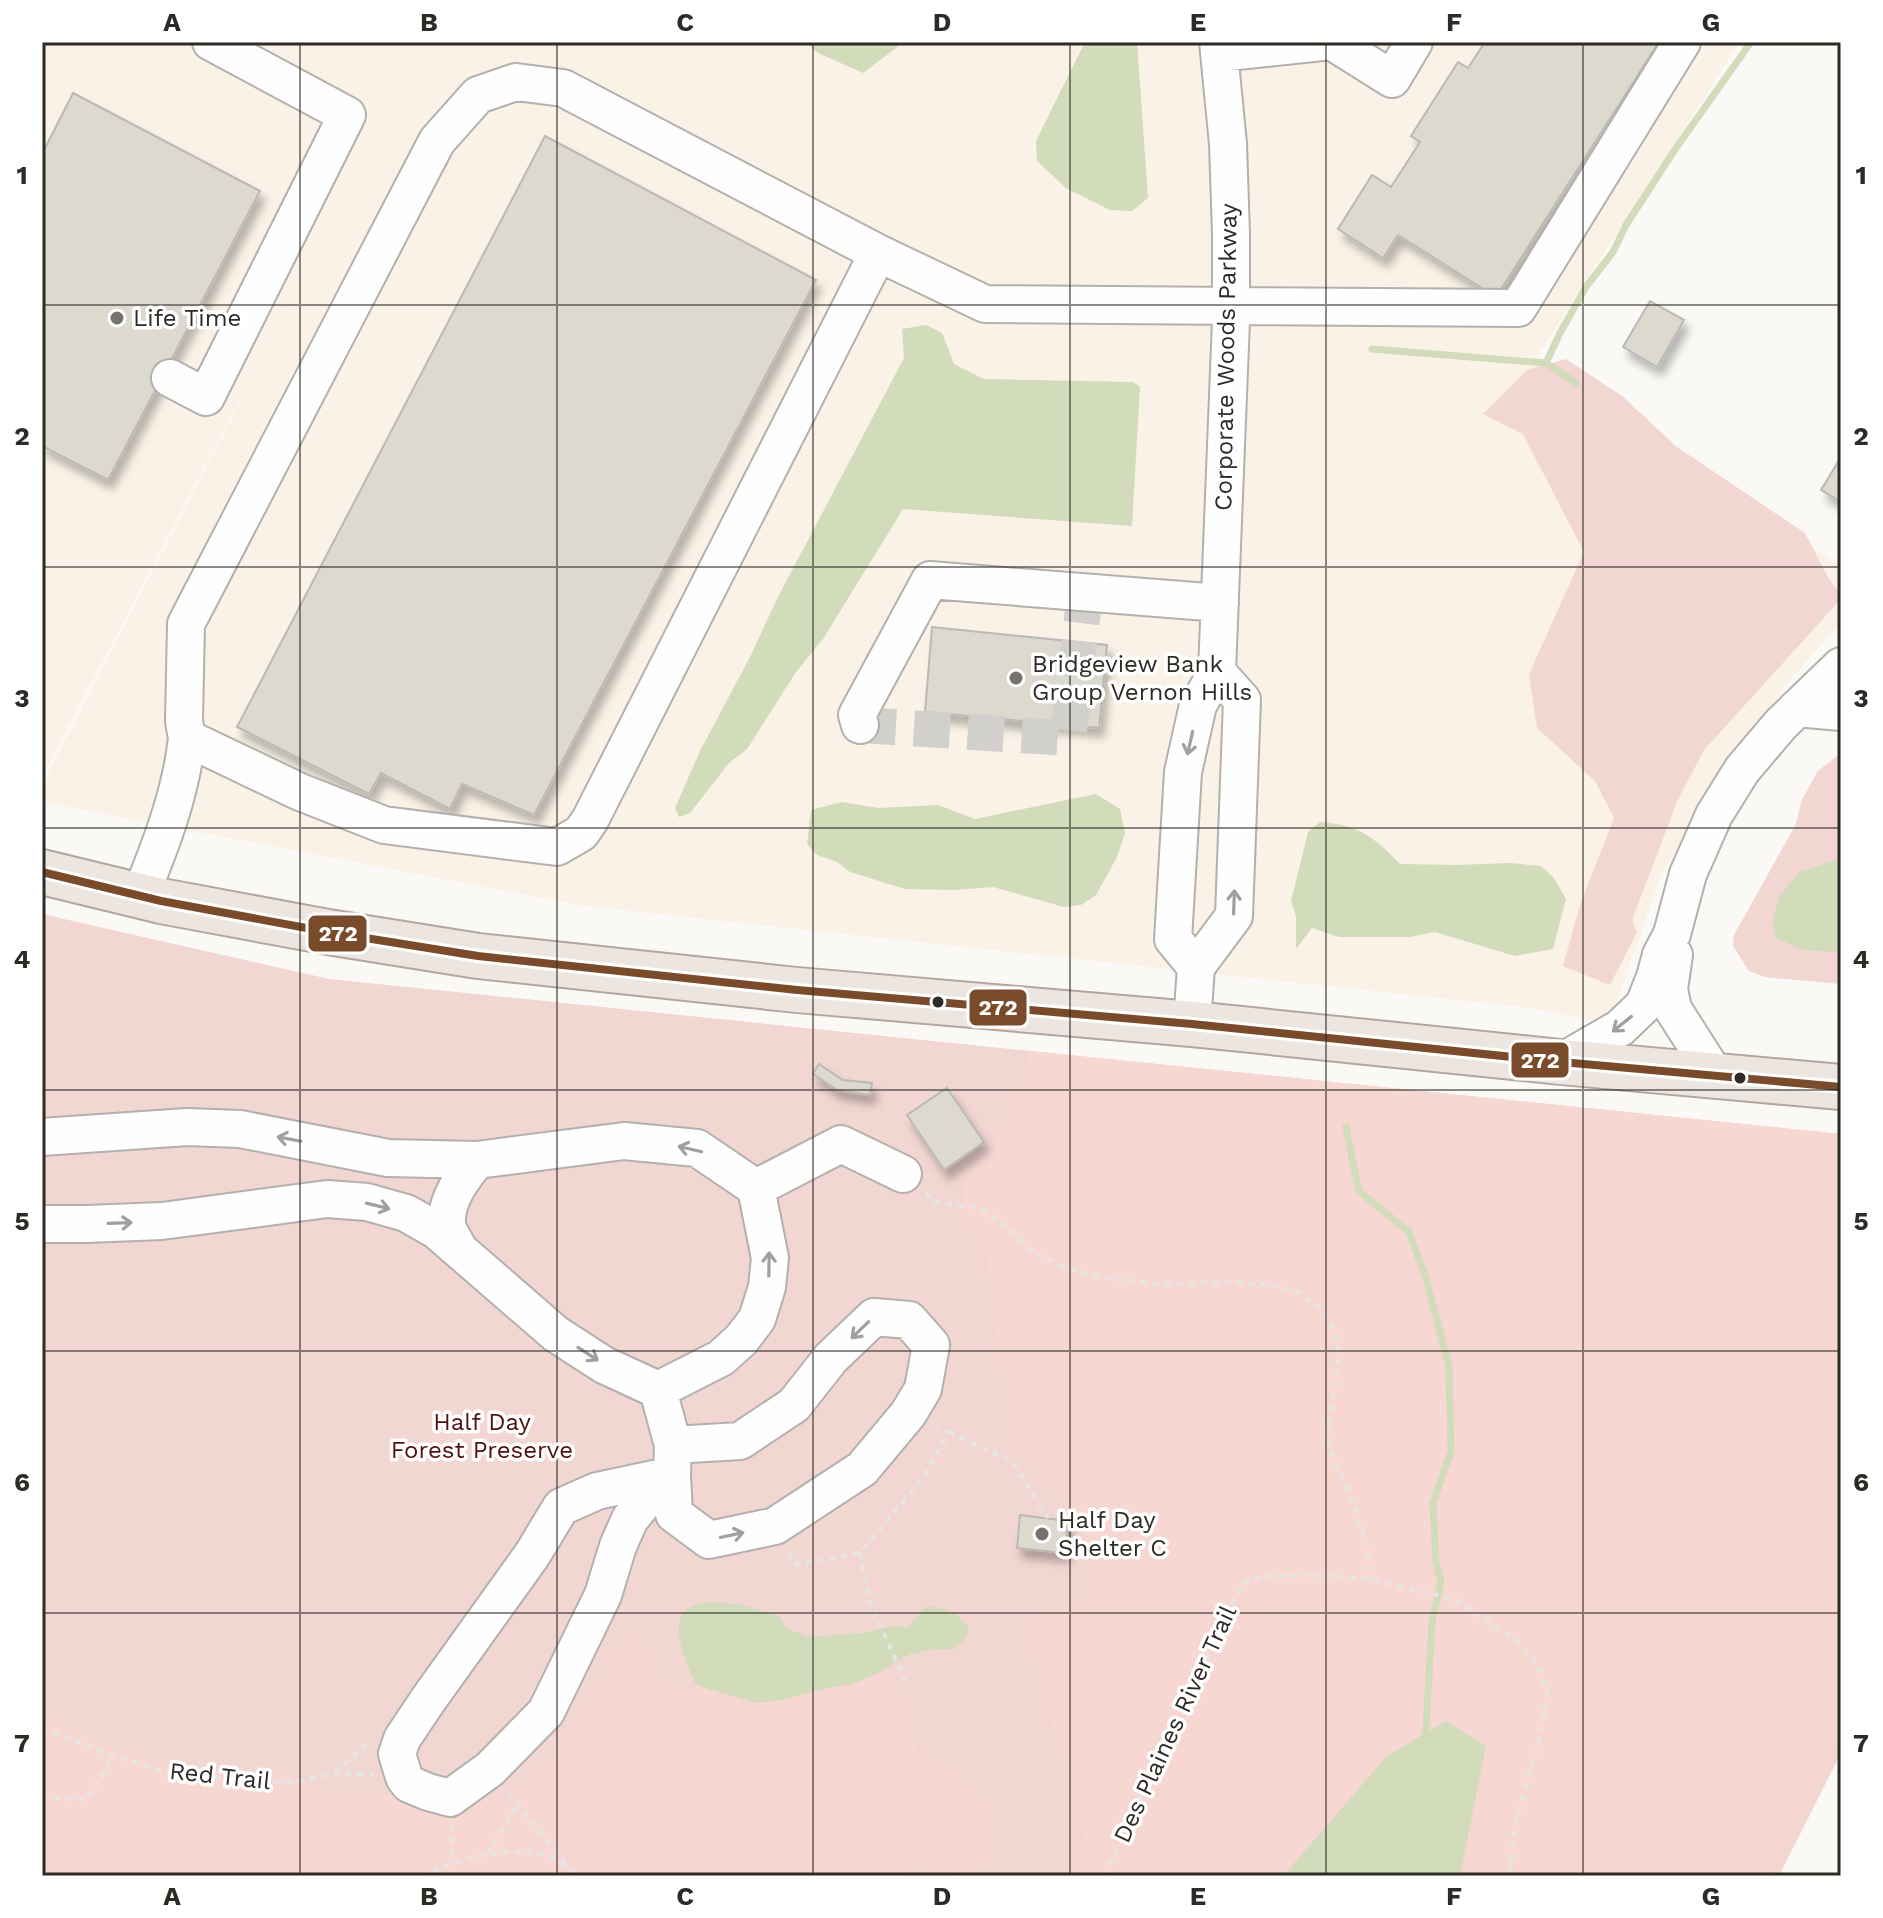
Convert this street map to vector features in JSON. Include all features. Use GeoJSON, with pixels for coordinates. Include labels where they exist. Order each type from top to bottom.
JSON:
{"type":"FeatureCollection","features":[{"type":"Feature","properties":{"kind":"main road"},"geometry":{"type":"LineString","coordinates":[[42,872],[140,896],[328,932],[478,956],[797,990],[1192,1024],[1841,1087]]}},
{"type":"Feature","properties":{"kind":"street"},"geometry":{"type":"LineString","coordinates":[[170,378],[206,397],[347,115],[211,42]]}},
{"type":"Feature","properties":{"kind":"street"},"geometry":{"type":"LineString","coordinates":[[1219,47],[1322,42]]}},
{"type":"Feature","properties":{"kind":"street"},"geometry":{"type":"LineString","coordinates":[[1333,42],[1392,79],[1414,42]]}},
{"type":"Feature","properties":{"kind":"street"},"geometry":{"type":"LineString","coordinates":[[140,896],[162,840],[184,766],[187,738],[184,721],[186,624],[437,141],[478,95],[516,82],[563,88],[878,253],[985,304],[1518,308],[1682,42]]}},
{"type":"Feature","properties":{"kind":"street","name":"Corporate Woods Parkway"},"geometry":{"type":"LineString","coordinates":[[1196,967],[1173,939],[1183,772],[1198,705],[1217,672],[1231,305],[1228,144],[1219,47]]}},
{"type":"Feature","properties":{"kind":"street"},"geometry":{"type":"LineString","coordinates":[[187,738],[300,792],[384,825],[557,847],[581,833],[878,253]]}},
{"type":"Feature","properties":{"kind":"street"},"geometry":{"type":"LineString","coordinates":[[860,725],[857,715],[930,580],[1220,603]]}},
{"type":"Feature","properties":{"kind":"street"},"geometry":{"type":"LineString","coordinates":[[1561,1062],[1620,1028],[1644,1005],[1661,955],[1672,934],[1688,874],[1714,815],[1742,770],[1781,724],[1841,666]]}},
{"type":"Feature","properties":{"kind":"street"},"geometry":{"type":"LineString","coordinates":[[1192,1024],[1196,967],[1234,916],[1242,700],[1217,672]]}},
{"type":"Feature","properties":{"kind":"street"},"geometry":{"type":"LineString","coordinates":[[1797,708],[1841,712]]}},
{"type":"Feature","properties":{"kind":"street"},"geometry":{"type":"LineString","coordinates":[[1672,934],[1674,956],[1669,989],[1673,1009],[1715,1075]]}},
{"type":"Feature","properties":{"kind":"street"},"geometry":{"type":"LineString","coordinates":[[42,1137],[187,1127],[240,1129],[388,1158],[477,1160],[624,1141],[697,1148],[756,1188],[770,1258],[767,1287],[757,1319],[741,1340],[721,1358],[658,1390]]}},
{"type":"Feature","properties":{"kind":"street"},"geometry":{"type":"LineString","coordinates":[[756,1188],[841,1144],[903,1174]]}},
{"type":"Feature","properties":{"kind":"street"},"geometry":{"type":"LineString","coordinates":[[460,1251],[447,1224],[451,1202],[461,1180],[477,1160]]}},
{"type":"Feature","properties":{"kind":"street"},"geometry":{"type":"LineString","coordinates":[[42,1224],[162,1221],[327,1199],[367,1202],[406,1213],[436,1230],[556,1334],[604,1365],[658,1390]]}},
{"type":"Feature","properties":{"kind":"street"},"geometry":{"type":"LineString","coordinates":[[658,1390],[672,1460],[674,1514],[709,1540],[775,1526],[862,1469],[908,1414],[923,1389],[931,1345],[909,1320],[874,1317],[831,1358],[794,1405],[740,1441],[672,1460],[561,1507],[532,1555],[402,1739],[397,1754],[409,1784],[450,1798],[490,1769],[546,1712],[603,1595],[630,1519],[672,1460]]}},
{"type":"Feature","properties":{"kind":"path"},"geometry":{"type":"LineString","coordinates":[[903,1174],[937,1203],[981,1208],[1031,1250],[1063,1267],[1093,1276],[1158,1284],[1237,1282],[1275,1285],[1299,1293],[1316,1305],[1329,1320],[1338,1342],[1338,1370],[1329,1418],[1329,1449],[1368,1548],[1369,1579]]}},
{"type":"Feature","properties":{"kind":"path"},"geometry":{"type":"LineString","coordinates":[[908,1414],[1013,1462],[1048,1518]]}},
{"type":"Feature","properties":{"kind":"path"},"geometry":{"type":"LineString","coordinates":[[775,1526],[796,1565],[860,1553],[922,1479],[949,1432]]}},
{"type":"Feature","properties":{"kind":"path"},"geometry":{"type":"LineString","coordinates":[[860,1553],[869,1600],[905,1681]]}},
{"type":"Feature","properties":{"kind":"path","name":"Des Plaines River Trail"},"geometry":{"type":"LineString","coordinates":[[1105,1876],[1130,1816],[1173,1736],[1232,1603],[1244,1583],[1265,1576],[1324,1575],[1369,1579],[1454,1599],[1517,1641],[1536,1663],[1547,1690],[1542,1728],[1515,1825],[1509,1876]]}},
{"type":"Feature","properties":{"kind":"path","name":"Red Trail"},"geometry":{"type":"LineString","coordinates":[[42,1729],[169,1773],[247,1782],[295,1782],[335,1773],[404,1777]]}},
{"type":"Feature","properties":{"kind":"path"},"geometry":{"type":"LineString","coordinates":[[42,1798],[88,1799],[113,1755]]}},
{"type":"Feature","properties":{"kind":"path"},"geometry":{"type":"LineString","coordinates":[[490,1769],[567,1866]]}},
{"type":"Feature","properties":{"kind":"path"},"geometry":{"type":"LineString","coordinates":[[450,1798],[453,1863]]}},
{"type":"Feature","properties":{"kind":"path"},"geometry":{"type":"LineString","coordinates":[[487,1855],[517,1804]]}},
{"type":"Feature","properties":{"kind":"path"},"geometry":{"type":"LineString","coordinates":[[422,1876],[453,1863],[501,1852],[545,1854],[580,1876]]}},
{"type":"Feature","properties":{"kind":"shaded area"},"geometry":{"type":"Polygon","coordinates":[[[42,42],[1740,42],[1533,363],[1841,566],[1841,623],[1791,678],[1661,875],[1609,1024],[1530,1008],[584,906],[42,802],[42,785],[339,210],[42,777],[42,42]]]}},
{"type":"Feature","properties":{"kind":"shaded area"},"geometry":{"type":"Polygon","coordinates":[[[806,42],[904,42],[863,73],[818,53],[806,42]]]}},
{"type":"Feature","properties":{"kind":"shaded area"},"geometry":{"type":"Polygon","coordinates":[[[1086,42],[1137,42],[1148,198],[1132,211],[1110,210],[1066,188],[1037,161],[1036,141],[1086,42]]]}},
{"type":"Feature","properties":{"kind":"shaded area"},"geometry":{"type":"Polygon","coordinates":[[[926,325],[942,333],[954,364],[984,379],[1133,382],[1140,387],[1132,526],[903,509],[823,639],[796,672],[747,749],[729,763],[690,813],[679,817],[675,808],[700,751],[904,358],[902,329],[926,325]]]}},
{"type":"Feature","properties":{"kind":"shaded area"},"geometry":{"type":"Polygon","coordinates":[[[1096,794],[1120,809],[1125,833],[1117,857],[1096,895],[1081,905],[1064,907],[993,887],[905,889],[850,872],[837,862],[817,855],[807,844],[811,810],[842,802],[878,808],[938,805],[975,819],[1096,794]]]}},
{"type":"Feature","properties":{"kind":"shaded area"},"geometry":{"type":"Polygon","coordinates":[[[1320,822],[1355,829],[1382,846],[1400,864],[1509,863],[1541,866],[1553,877],[1566,899],[1553,949],[1515,956],[1435,932],[1410,937],[1339,937],[1312,928],[1296,949],[1296,916],[1291,901],[1308,832],[1320,822]]]}},
{"type":"Feature","properties":{"kind":"shaded area"},"geometry":{"type":"Polygon","coordinates":[[[1841,858],[1841,950],[1803,950],[1775,937],[1773,920],[1780,896],[1799,872],[1841,858]]]}},
{"type":"Feature","properties":{"kind":"shaded area"},"geometry":{"type":"Polygon","coordinates":[[[1030,1051],[1841,1134],[1841,1733],[1771,1876],[1074,1876],[1084,1837],[1076,1795],[1055,1736],[1031,1634],[1040,1609],[1083,1605],[1094,1588],[1094,1561],[1077,1524],[1035,1461],[1007,1447],[1005,1372],[991,1307],[987,1250],[962,1221],[965,1182],[992,1154],[1014,1110],[1030,1051]]]}},
{"type":"Feature","properties":{"kind":"shaded area"},"geometry":{"type":"Polygon","coordinates":[[[705,1602],[737,1604],[779,1616],[787,1629],[809,1637],[863,1633],[897,1626],[908,1628],[925,1607],[950,1612],[969,1628],[965,1639],[954,1649],[911,1654],[850,1685],[756,1703],[696,1685],[683,1650],[679,1622],[686,1610],[705,1602]]]}},
{"type":"Feature","properties":{"kind":"shaded area"},"geometry":{"type":"Polygon","coordinates":[[[638,1628],[652,1674],[672,1692],[694,1689],[696,1685],[722,1694],[823,1689],[850,1685],[886,1668],[908,1718],[919,1758],[956,1774],[988,1805],[994,1826],[993,1843],[984,1861],[952,1875],[913,1856],[902,1876],[42,1876],[42,1719],[139,1759],[231,1772],[289,1773],[320,1792],[400,1795],[483,1793],[496,1810],[552,1757],[590,1704],[633,1629],[638,1628]]]}},
{"type":"Feature","properties":{"kind":"shaded area"},"geometry":{"type":"Polygon","coordinates":[[[1446,1721],[1486,1746],[1460,1876],[1283,1876],[1387,1756],[1446,1721]]]}},
{"type":"Feature","properties":{"kind":"green space"},"geometry":{"type":"Polygon","coordinates":[[[1566,359],[1622,396],[1677,447],[1805,533],[1841,595],[1841,599],[1704,750],[1677,802],[1632,920],[1637,932],[1610,985],[1563,966],[1580,905],[1614,818],[1595,781],[1537,728],[1529,674],[1584,552],[1523,434],[1483,414],[1527,370],[1566,359]]]}},
{"type":"Feature","properties":{"kind":"green space"},"geometry":{"type":"Polygon","coordinates":[[[1841,753],[1841,858],[1799,873],[1837,952],[1841,950],[1841,984],[1765,977],[1749,971],[1733,946],[1734,935],[1796,824],[1802,799],[1818,771],[1841,753]]]}},
{"type":"Feature","properties":{"kind":"green space","name":"Half Day Forest Preserve"},"geometry":{"type":"Polygon","coordinates":[[[42,914],[329,979],[1841,1134],[1841,1753],[1779,1876],[42,1876],[42,914]]]}},
{"type":"Feature","properties":{"kind":"building"},"geometry":{"type":"Polygon","coordinates":[[[1485,42],[1659,42],[1496,297],[1398,235],[1383,258],[1338,229],[1372,175],[1391,187],[1420,142],[1411,136],[1458,62],[1468,68],[1485,42]]]}},
{"type":"Feature","properties":{"kind":"building","name":"Life Time"},"geometry":{"type":"Polygon","coordinates":[[[73,93],[260,191],[108,480],[42,446],[42,154],[73,93]]]}},
{"type":"Feature","properties":{"kind":"building"},"geometry":{"type":"Polygon","coordinates":[[[545,136],[816,280],[534,815],[462,784],[450,809],[381,773],[369,794],[237,727],[545,136]]]}},
{"type":"Feature","properties":{"kind":"building"},"geometry":{"type":"Polygon","coordinates":[[[1650,301],[1684,320],[1657,367],[1623,347],[1650,301]]]}},
{"type":"Feature","properties":{"kind":"building"},"geometry":{"type":"Polygon","coordinates":[[[1838,462],[1841,464],[1841,502],[1821,490],[1838,462]]]}},
{"type":"Feature","properties":{"kind":"building","name":"Bridgeview Bank Group Vernon Hills"},"geometry":{"type":"Polygon","coordinates":[[[932,627],[1107,645],[1099,728],[925,712],[932,627]]]}},
{"type":"Feature","properties":{"kind":"building"},"geometry":{"type":"Polygon","coordinates":[[[819,1064],[843,1080],[872,1083],[870,1095],[837,1090],[813,1074],[819,1064]]]}},
{"type":"Feature","properties":{"kind":"building"},"geometry":{"type":"Polygon","coordinates":[[[947,1088],[984,1142],[944,1170],[907,1115],[947,1088]]]}},
{"type":"Feature","properties":{"kind":"building","name":"Half Day Shelter C"},"geometry":{"type":"Polygon","coordinates":[[[1020,1515],[1068,1521],[1065,1553],[1017,1548],[1020,1515]]]}},
{"type":"Feature","properties":{"kind":"waterway"},"geometry":{"type":"LineString","coordinates":[[1546,363],[1586,287],[1613,252],[1626,225],[1674,151],[1751,42]]}},
{"type":"Feature","properties":{"kind":"waterway"},"geometry":{"type":"LineString","coordinates":[[1372,349],[1546,363],[1576,383]]}},
{"type":"Feature","properties":{"kind":"waterway"},"geometry":{"type":"LineString","coordinates":[[1346,1127],[1359,1191],[1409,1232],[1426,1278],[1449,1367],[1451,1451],[1433,1503],[1436,1563],[1441,1583],[1432,1621],[1423,1740]]}},
{"type":"Feature","properties":{"kind":"tunnel"},"geometry":{"type":"LineString","coordinates":[[860,725],[1068,738],[1085,593]]}},
{"type":"Feature","properties":{"kind":"transit line","name":"272"},"geometry":{"type":"LineString","coordinates":[[42,872],[161,901],[478,956],[797,990],[1192,1024],[1841,1087]]}},
{"type":"Feature","properties":{"kind":"place","name":"Life Time"},"geometry":{"type":"Point","coordinates":[117,318]}},
{"type":"Feature","properties":{"kind":"place","name":"Bridgeview Bank Group Vernon Hills"},"geometry":{"type":"Point","coordinates":[1016,678]}},
{"type":"Feature","properties":{"kind":"place","name":"Half Day Shelter C"},"geometry":{"type":"Point","coordinates":[1042,1534]}}]}
